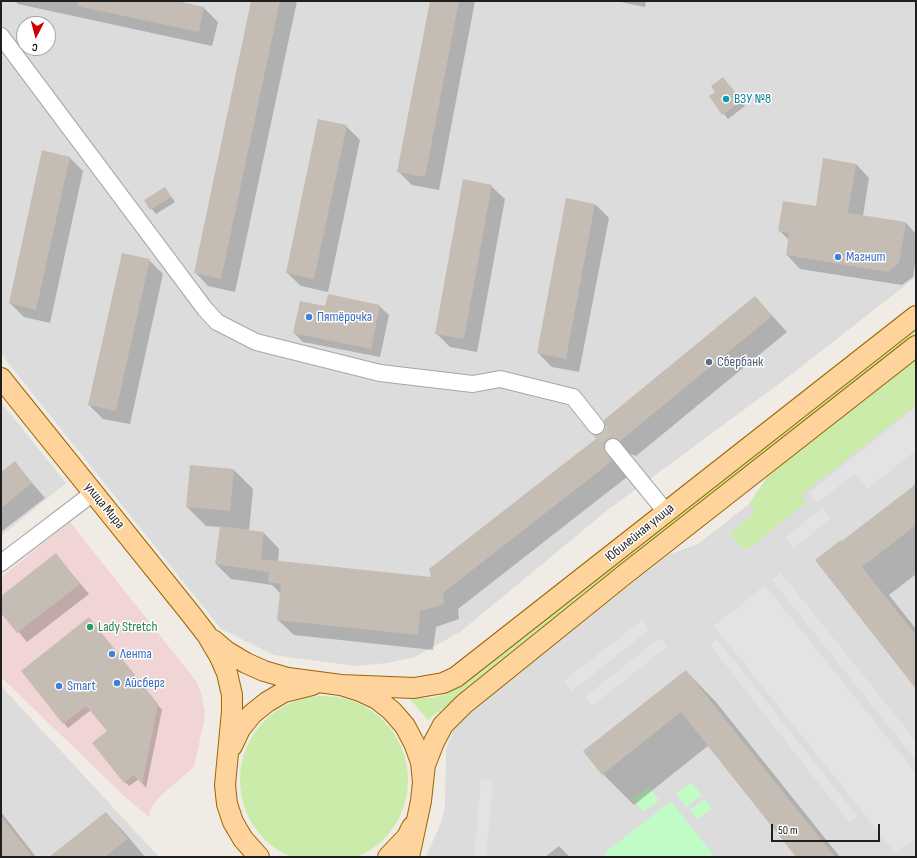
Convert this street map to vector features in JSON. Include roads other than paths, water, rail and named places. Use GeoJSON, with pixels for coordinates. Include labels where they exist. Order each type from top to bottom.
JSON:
{"type":"FeatureCollection","features":[{"type":"Feature","properties":{"kind":"main road","name":"Юбилейная улица"},"geometry":{"type":"LineString","coordinates":[[331,685],[414,688],[443,683],[456,677],[916,316]]}},
{"type":"Feature","properties":{"kind":"main road","name":"Юбилейная улица"},"geometry":{"type":"LineString","coordinates":[[422,791],[425,765],[434,742],[443,725],[464,704],[624,575],[916,346]]}},
{"type":"Feature","properties":{"kind":"main road","name":"улица Мира"},"geometry":{"type":"LineString","coordinates":[[1,378],[207,634],[226,651],[252,666],[288,678],[360,691],[377,699],[392,711],[405,726],[414,743],[418,756],[422,791],[410,857]]}},
{"type":"Feature","properties":{"kind":"main road","name":"улица Мира"},"geometry":{"type":"LineString","coordinates":[[207,634],[227,673],[232,695],[232,711],[226,765],[226,797],[233,822],[242,839],[259,857]]}},
{"type":"Feature","properties":{"kind":"main road","name":"улица Мира"},"geometry":{"type":"LineString","coordinates":[[226,765],[240,729],[252,714],[267,702],[284,692],[297,688],[331,685]]}},
{"type":"Feature","properties":{"kind":"main road","name":"улица Мира"},"geometry":{"type":"LineString","coordinates":[[388,857],[407,837],[416,820],[422,791]]}},
{"type":"Feature","properties":{"kind":"street"},"geometry":{"type":"LineString","coordinates":[[1,36],[204,309],[217,322],[256,342],[380,373],[473,384],[500,379],[573,397],[596,426]]}},
{"type":"Feature","properties":{"kind":"street"},"geometry":{"type":"LineString","coordinates":[[613,447],[666,512]]}},
{"type":"Feature","properties":{"kind":"street"},"geometry":{"type":"LineString","coordinates":[[1,563],[94,493]]}},
{"type":"Feature","properties":{"kind":"tunnel"},"geometry":{"type":"LineString","coordinates":[[596,426],[613,447]]}},
{"type":"Feature","properties":{"kind":"place","name":"ВЗУ №8"},"geometry":{"type":"Point","coordinates":[726,99]}},
{"type":"Feature","properties":{"kind":"place","name":"Магнит"},"geometry":{"type":"Point","coordinates":[838,257]}},
{"type":"Feature","properties":{"kind":"place","name":"Пятёрочка"},"geometry":{"type":"Point","coordinates":[309,317]}},
{"type":"Feature","properties":{"kind":"place","name":"Сбербанк"},"geometry":{"type":"Point","coordinates":[709,362]}},
{"type":"Feature","properties":{"kind":"place","name":"Lady Stretch"},"geometry":{"type":"Point","coordinates":[90,627]}},
{"type":"Feature","properties":{"kind":"place","name":"Лента"},"geometry":{"type":"Point","coordinates":[112,654]}},
{"type":"Feature","properties":{"kind":"place","name":"Айсберг"},"geometry":{"type":"Point","coordinates":[117,683]}},
{"type":"Feature","properties":{"kind":"place","name":"Smart"},"geometry":{"type":"Point","coordinates":[59,686]}}]}
